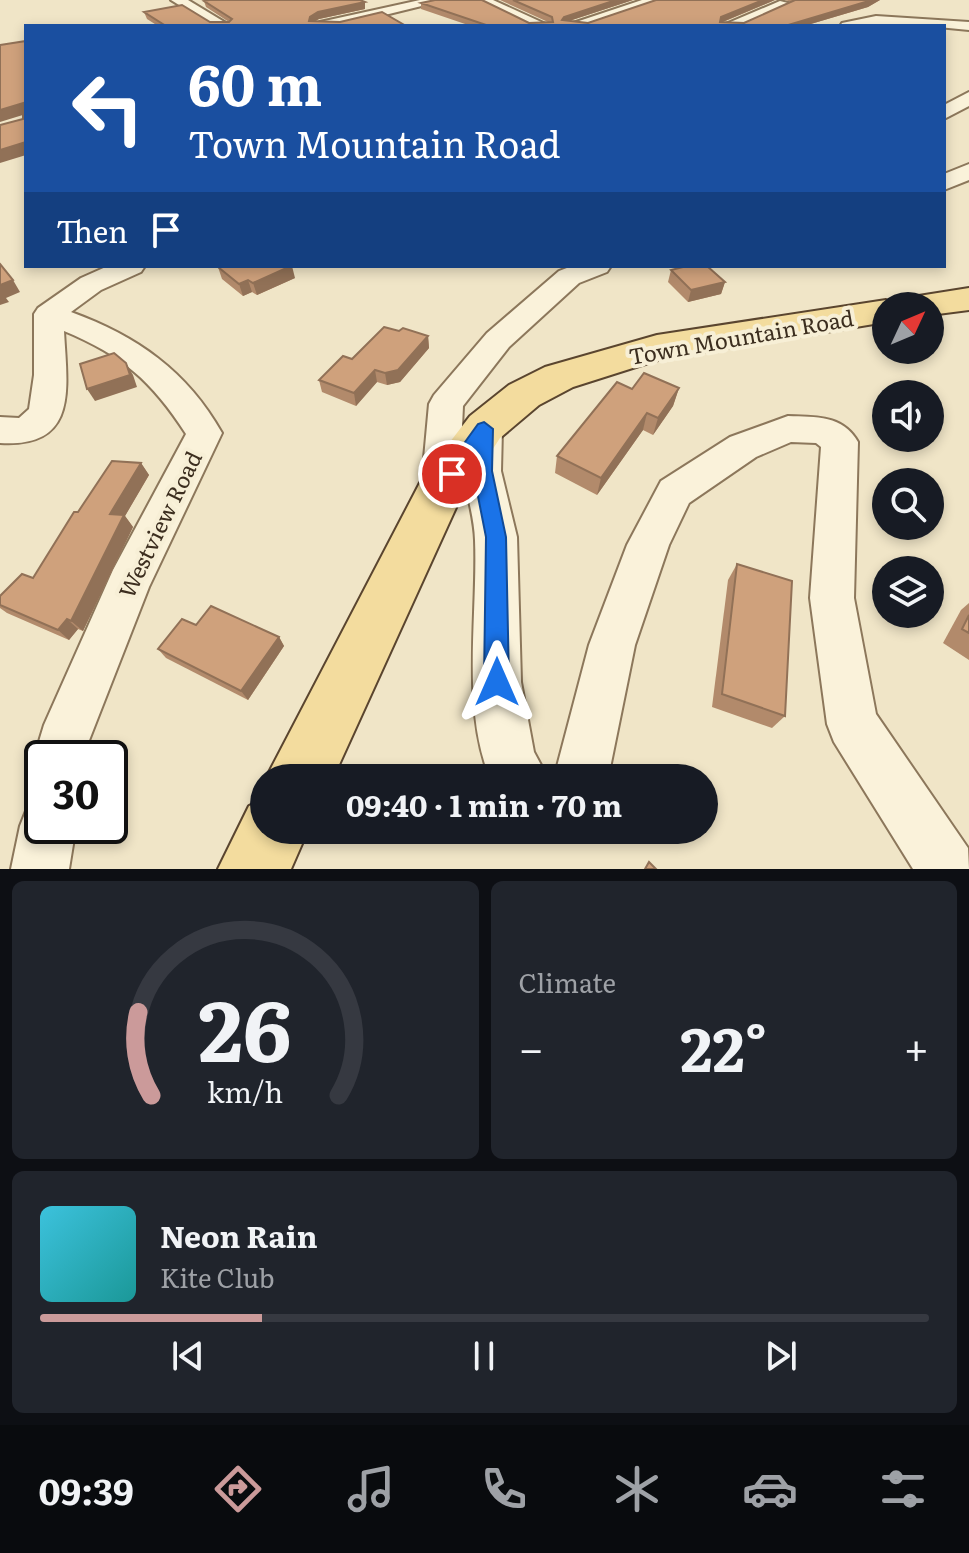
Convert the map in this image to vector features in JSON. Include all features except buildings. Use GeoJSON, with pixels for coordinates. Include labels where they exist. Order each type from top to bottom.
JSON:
{"type":"FeatureCollection","features":[{"type":"Feature","properties":{"kind":"main road"},"geometry":{"type":"LineString","coordinates":[[944,302],[969,299]]}},
{"type":"Feature","properties":{"kind":"main road","name":"Town Mountain Road"},"geometry":{"type":"LineString","coordinates":[[306,764],[440,491],[484,429],[524,395],[559,377],[657,347],[872,313]]}},
{"type":"Feature","properties":{"kind":"main road"},"geometry":{"type":"LineString","coordinates":[[254,869],[266,844]]}},
{"type":"Feature","properties":{"kind":"street"},"geometry":{"type":"LineString","coordinates":[[329,24],[439,0]]}},
{"type":"Feature","properties":{"kind":"street"},"geometry":{"type":"LineString","coordinates":[[481,0],[538,24]]}},
{"type":"Feature","properties":{"kind":"street"},"geometry":{"type":"LineString","coordinates":[[578,24],[656,0]]}},
{"type":"Feature","properties":{"kind":"street"},"geometry":{"type":"LineString","coordinates":[[185,1],[221,24]]}},
{"type":"Feature","properties":{"kind":"street"},"geometry":{"type":"LineString","coordinates":[[733,24],[785,4]]}},
{"type":"Feature","properties":{"kind":"street"},"geometry":{"type":"LineString","coordinates":[[861,24],[883,21],[920,24]]}},
{"type":"Feature","properties":{"kind":"street"},"geometry":{"type":"LineString","coordinates":[[883,21],[903,24]]}},
{"type":"Feature","properties":{"kind":"street"},"geometry":{"type":"LineString","coordinates":[[946,26],[969,28]]}},
{"type":"Feature","properties":{"kind":"street"},"geometry":{"type":"LineString","coordinates":[[946,28],[969,28]]}},
{"type":"Feature","properties":{"kind":"street"},"geometry":{"type":"LineString","coordinates":[[946,111],[965,89]]}},
{"type":"Feature","properties":{"kind":"street"},"geometry":{"type":"LineString","coordinates":[[946,182],[969,171]]}},
{"type":"Feature","properties":{"kind":"street"},"geometry":{"type":"LineString","coordinates":[[0,430],[20,434],[38,427],[50,411],[49,314],[91,284],[127,268]]}},
{"type":"Feature","properties":{"kind":"street"},"geometry":{"type":"LineString","coordinates":[[440,491],[446,404],[498,340],[569,277],[592,268]]}},
{"type":"Feature","properties":{"kind":"street","name":"Westview Road"},"geometry":{"type":"LineString","coordinates":[[49,314],[102,334],[141,361],[170,385],[204,433],[128,584],[63,740]]}},
{"type":"Feature","properties":{"kind":"street"},"geometry":{"type":"LineString","coordinates":[[484,429],[482,471],[496,537],[497,682],[511,764]]}},
{"type":"Feature","properties":{"kind":"street"},"geometry":{"type":"LineString","coordinates":[[584,764],[612,645],[648,545],[675,492],[743,447],[788,429],[824,430],[840,442],[832,598],[852,724],[947,869]]}},
{"type":"Feature","properties":{"kind":"street"},"geometry":{"type":"LineString","coordinates":[[40,869],[45,844]]}},
{"type":"Feature","properties":{"kind":"route"},"geometry":{"type":"LineString","coordinates":[[452,474],[484,429],[482,471],[496,537],[497,682]]}}]}
